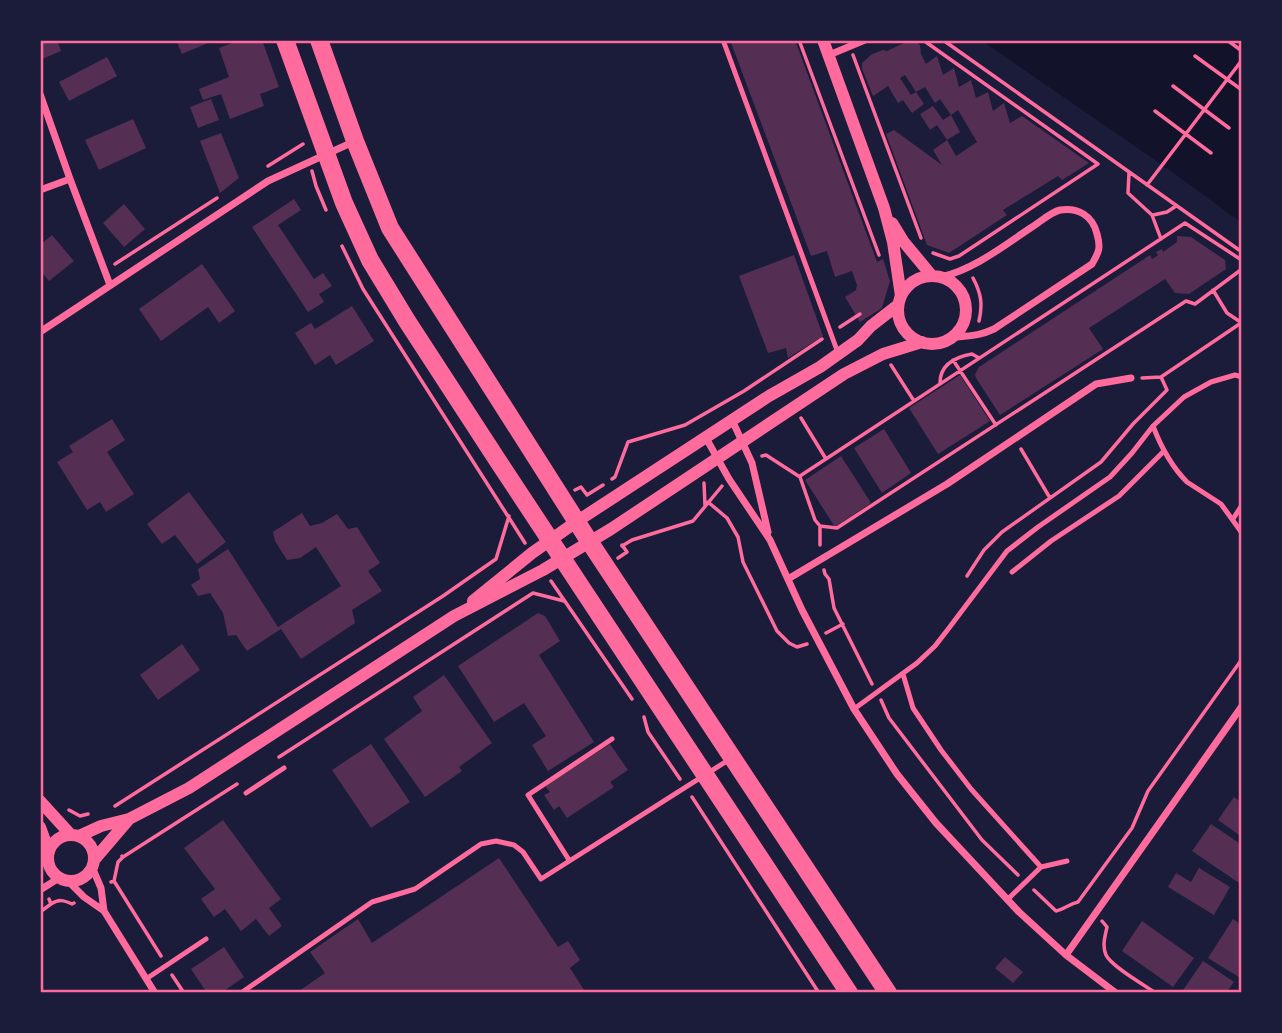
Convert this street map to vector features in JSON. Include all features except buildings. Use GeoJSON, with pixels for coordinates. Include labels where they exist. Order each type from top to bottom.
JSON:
{"type":"FeatureCollection","features":[{"type":"Feature","properties":{"kind":"main road"},"geometry":{"type":"LineString","coordinates":[[285,40],[344,203],[370,260],[550,541],[849,993]]}},
{"type":"Feature","properties":{"kind":"main road"},"geometry":{"type":"LineString","coordinates":[[319,40],[390,228],[576,522],[888,993]]}},
{"type":"Feature","properties":{"kind":"street"},"geometry":{"type":"LineString","coordinates":[[454,616],[531,553],[576,522],[858,340],[899,300],[913,281],[922,277],[955,274],[1058,210],[1076,210],[1087,216],[1095,225],[1100,251],[1092,264],[980,336],[965,335],[932,344],[913,338],[906,332],[898,315],[899,300],[893,242],[884,208],[823,40]]}},
{"type":"Feature","properties":{"kind":"street"},"geometry":{"type":"LineString","coordinates":[[828,55],[865,40]]}},
{"type":"Feature","properties":{"kind":"street"},"geometry":{"type":"LineString","coordinates":[[40,94],[110,285]]}},
{"type":"Feature","properties":{"kind":"street"},"geometry":{"type":"LineString","coordinates":[[40,331],[268,181],[355,141]]}},
{"type":"Feature","properties":{"kind":"street"},"geometry":{"type":"LineString","coordinates":[[40,190],[70,179]]}},
{"type":"Feature","properties":{"kind":"street"},"geometry":{"type":"LineString","coordinates":[[884,208],[903,241],[936,276],[950,281],[962,295],[965,314],[957,332],[950,338]]}},
{"type":"Feature","properties":{"kind":"street"},"geometry":{"type":"LineString","coordinates":[[46,857],[57,839],[130,819],[208,776],[454,616],[543,570],[611,529],[844,374],[883,354],[922,342]]}},
{"type":"Feature","properties":{"kind":"street"},"geometry":{"type":"LineString","coordinates":[[788,579],[947,484],[1096,384],[1130,378]]}},
{"type":"Feature","properties":{"kind":"street"},"geometry":{"type":"LineString","coordinates":[[732,420],[752,463],[770,540]]}},
{"type":"Feature","properties":{"kind":"street"},"geometry":{"type":"LineString","coordinates":[[706,438],[729,479],[770,540],[802,610],[854,709],[897,774],[936,823],[1007,900],[1066,955],[1116,993]]}},
{"type":"Feature","properties":{"kind":"street"},"geometry":{"type":"LineString","coordinates":[[1066,955],[1242,706]]}},
{"type":"Feature","properties":{"kind":"street"},"geometry":{"type":"LineString","coordinates":[[40,801],[75,836],[90,846],[104,911]]}},
{"type":"Feature","properties":{"kind":"street"},"geometry":{"type":"LineString","coordinates":[[43,892],[63,879],[74,881],[88,873],[93,863],[130,819]]}},
{"type":"Feature","properties":{"kind":"street"},"geometry":{"type":"LineString","coordinates":[[40,827],[49,866],[104,911],[155,993]]}},
{"type":"Feature","properties":{"kind":"lane"},"geometry":{"type":"LineString","coordinates":[[723,40],[839,353]]}},
{"type":"Feature","properties":{"kind":"lane"},"geometry":{"type":"LineString","coordinates":[[854,709],[903,674],[935,646],[1007,551],[1110,477],[1153,426],[1184,397],[1211,382],[1235,375],[1242,377]]}},
{"type":"Feature","properties":{"kind":"lane"},"geometry":{"type":"LineString","coordinates":[[1153,426],[1164,451],[1187,482],[1221,504],[1242,533]]}},
{"type":"Feature","properties":{"kind":"lane"},"geometry":{"type":"LineString","coordinates":[[1013,572],[1051,541],[1119,496],[1164,451]]}},
{"type":"Feature","properties":{"kind":"lane"},"geometry":{"type":"LineString","coordinates":[[1233,519],[1242,505]]}},
{"type":"Feature","properties":{"kind":"lane"},"geometry":{"type":"LineString","coordinates":[[903,674],[913,708],[941,750],[971,789],[1041,867]]}},
{"type":"Feature","properties":{"kind":"lane"},"geometry":{"type":"LineString","coordinates":[[569,860],[527,795],[612,739]]}},
{"type":"Feature","properties":{"kind":"lane"},"geometry":{"type":"LineString","coordinates":[[242,993],[249,991],[372,902],[415,889],[481,844],[496,841],[514,845],[523,852],[541,879],[733,757]]}},
{"type":"Feature","properties":{"kind":"lane"},"geometry":{"type":"LineString","coordinates":[[246,793],[284,768]]}},
{"type":"Feature","properties":{"kind":"lane"},"geometry":{"type":"LineString","coordinates":[[1007,900],[1041,867],[1067,861]]}},
{"type":"Feature","properties":{"kind":"lane"},"geometry":{"type":"LineString","coordinates":[[146,979],[206,939]]}},
{"type":"Feature","properties":{"kind":"path"},"geometry":{"type":"LineString","coordinates":[[799,40],[881,260]]}},
{"type":"Feature","properties":{"kind":"path"},"geometry":{"type":"LineString","coordinates":[[852,53],[925,248],[950,259],[959,256],[1098,164],[923,40]]}},
{"type":"Feature","properties":{"kind":"path"},"geometry":{"type":"LineString","coordinates":[[800,477],[1185,223],[1240,259],[1242,254],[943,40]]}},
{"type":"Feature","properties":{"kind":"path"},"geometry":{"type":"LineString","coordinates":[[1227,40],[1242,51]]}},
{"type":"Feature","properties":{"kind":"path"},"geometry":{"type":"LineString","coordinates":[[1195,55],[1242,90]]}},
{"type":"Feature","properties":{"kind":"path"},"geometry":{"type":"LineString","coordinates":[[1147,185],[1242,60]]}},
{"type":"Feature","properties":{"kind":"path"},"geometry":{"type":"LineString","coordinates":[[1173,86],[1229,128]]}},
{"type":"Feature","properties":{"kind":"path"},"geometry":{"type":"LineString","coordinates":[[1155,111],[1211,153]]}},
{"type":"Feature","properties":{"kind":"path"},"geometry":{"type":"LineString","coordinates":[[1129,172],[1128,194],[1153,215],[1161,239]]}},
{"type":"Feature","properties":{"kind":"path"},"geometry":{"type":"LineString","coordinates":[[1153,215],[1167,212],[1176,206]]}},
{"type":"Feature","properties":{"kind":"path"},"geometry":{"type":"LineString","coordinates":[[820,526],[837,528],[1186,301],[1195,304],[1242,269]]}},
{"type":"Feature","properties":{"kind":"path"},"geometry":{"type":"LineString","coordinates":[[971,274],[982,301],[977,328]]}},
{"type":"Feature","properties":{"kind":"path"},"geometry":{"type":"LineString","coordinates":[[1130,378],[1161,377],[1242,323],[1227,313],[1213,290]]}},
{"type":"Feature","properties":{"kind":"path"},"geometry":{"type":"LineString","coordinates":[[863,312],[866,318]]}},
{"type":"Feature","properties":{"kind":"path"},"geometry":{"type":"LineString","coordinates":[[575,490],[581,487],[587,495],[615,477],[628,442],[685,425],[744,391],[857,316]]}},
{"type":"Feature","properties":{"kind":"path"},"geometry":{"type":"LineString","coordinates":[[940,384],[940,374],[953,360],[972,354],[979,358]]}},
{"type":"Feature","properties":{"kind":"path"},"geometry":{"type":"LineString","coordinates":[[953,360],[996,425]]}},
{"type":"Feature","properties":{"kind":"path"},"geometry":{"type":"LineString","coordinates":[[890,364],[914,401]]}},
{"type":"Feature","properties":{"kind":"path"},"geometry":{"type":"LineString","coordinates":[[967,576],[984,550],[1002,532],[1101,462],[1167,390],[1161,377]]}},
{"type":"Feature","properties":{"kind":"path"},"geometry":{"type":"LineString","coordinates":[[799,415],[826,459]]}},
{"type":"Feature","properties":{"kind":"path"},"geometry":{"type":"LineString","coordinates":[[1003,421],[1007,429]]}},
{"type":"Feature","properties":{"kind":"path"},"geometry":{"type":"LineString","coordinates":[[1020,448],[1051,498]]}},
{"type":"Feature","properties":{"kind":"path"},"geometry":{"type":"LineString","coordinates":[[762,456],[766,455],[800,477],[815,520],[820,526],[820,540]]}},
{"type":"Feature","properties":{"kind":"path"},"geometry":{"type":"LineString","coordinates":[[705,485],[707,504]]}},
{"type":"Feature","properties":{"kind":"path"},"geometry":{"type":"LineString","coordinates":[[620,557],[627,552],[622,544],[694,521],[719,488]]}},
{"type":"Feature","properties":{"kind":"path"},"geometry":{"type":"LineString","coordinates":[[707,504],[727,517],[738,537],[743,562],[777,631],[789,643],[805,645]]}},
{"type":"Feature","properties":{"kind":"path"},"geometry":{"type":"LineString","coordinates":[[104,810],[140,791],[496,559],[509,516],[521,536]]}},
{"type":"Feature","properties":{"kind":"path"},"geometry":{"type":"LineString","coordinates":[[825,574],[829,579],[834,608],[868,677]]}},
{"type":"Feature","properties":{"kind":"path"},"geometry":{"type":"LineString","coordinates":[[550,580],[633,701]]}},
{"type":"Feature","properties":{"kind":"path"},"geometry":{"type":"LineString","coordinates":[[286,752],[533,593],[564,601]]}},
{"type":"Feature","properties":{"kind":"path"},"geometry":{"type":"LineString","coordinates":[[826,634],[843,624]]}},
{"type":"Feature","properties":{"kind":"path"},"geometry":{"type":"LineString","coordinates":[[1035,891],[1056,911],[1078,902],[1132,828],[1147,791],[1242,659]]}},
{"type":"Feature","properties":{"kind":"path"},"geometry":{"type":"LineString","coordinates":[[883,705],[889,718],[982,840],[1015,873]]}},
{"type":"Feature","properties":{"kind":"path"},"geometry":{"type":"LineString","coordinates":[[639,710],[646,720],[648,732],[678,776]]}},
{"type":"Feature","properties":{"kind":"path"},"geometry":{"type":"LineString","coordinates":[[163,960],[111,882],[118,862],[232,787]]}},
{"type":"Feature","properties":{"kind":"path"},"geometry":{"type":"LineString","coordinates":[[692,797],[819,993]]}},
{"type":"Feature","properties":{"kind":"path"},"geometry":{"type":"LineString","coordinates":[[66,808],[80,816],[93,813]]}},
{"type":"Feature","properties":{"kind":"path"},"geometry":{"type":"LineString","coordinates":[[115,846],[123,858]]}},
{"type":"Feature","properties":{"kind":"path"},"geometry":{"type":"LineString","coordinates":[[43,892],[51,904]]}},
{"type":"Feature","properties":{"kind":"path"},"geometry":{"type":"LineString","coordinates":[[40,912],[57,900],[72,904],[78,899]]}},
{"type":"Feature","properties":{"kind":"path"},"geometry":{"type":"LineString","coordinates":[[1078,902],[1084,908]]}},
{"type":"Feature","properties":{"kind":"path"},"geometry":{"type":"LineString","coordinates":[[1103,922],[1107,927],[1105,953],[1110,961],[1156,993]]}},
{"type":"Feature","properties":{"kind":"path"},"geometry":{"type":"LineString","coordinates":[[170,971],[184,993]]}},
{"type":"Feature","properties":{"kind":"shaded area"},"geometry":{"type":"Polygon","coordinates":[[[981,40],[1242,40],[1242,223],[1168,169],[981,40]]]}}]}
